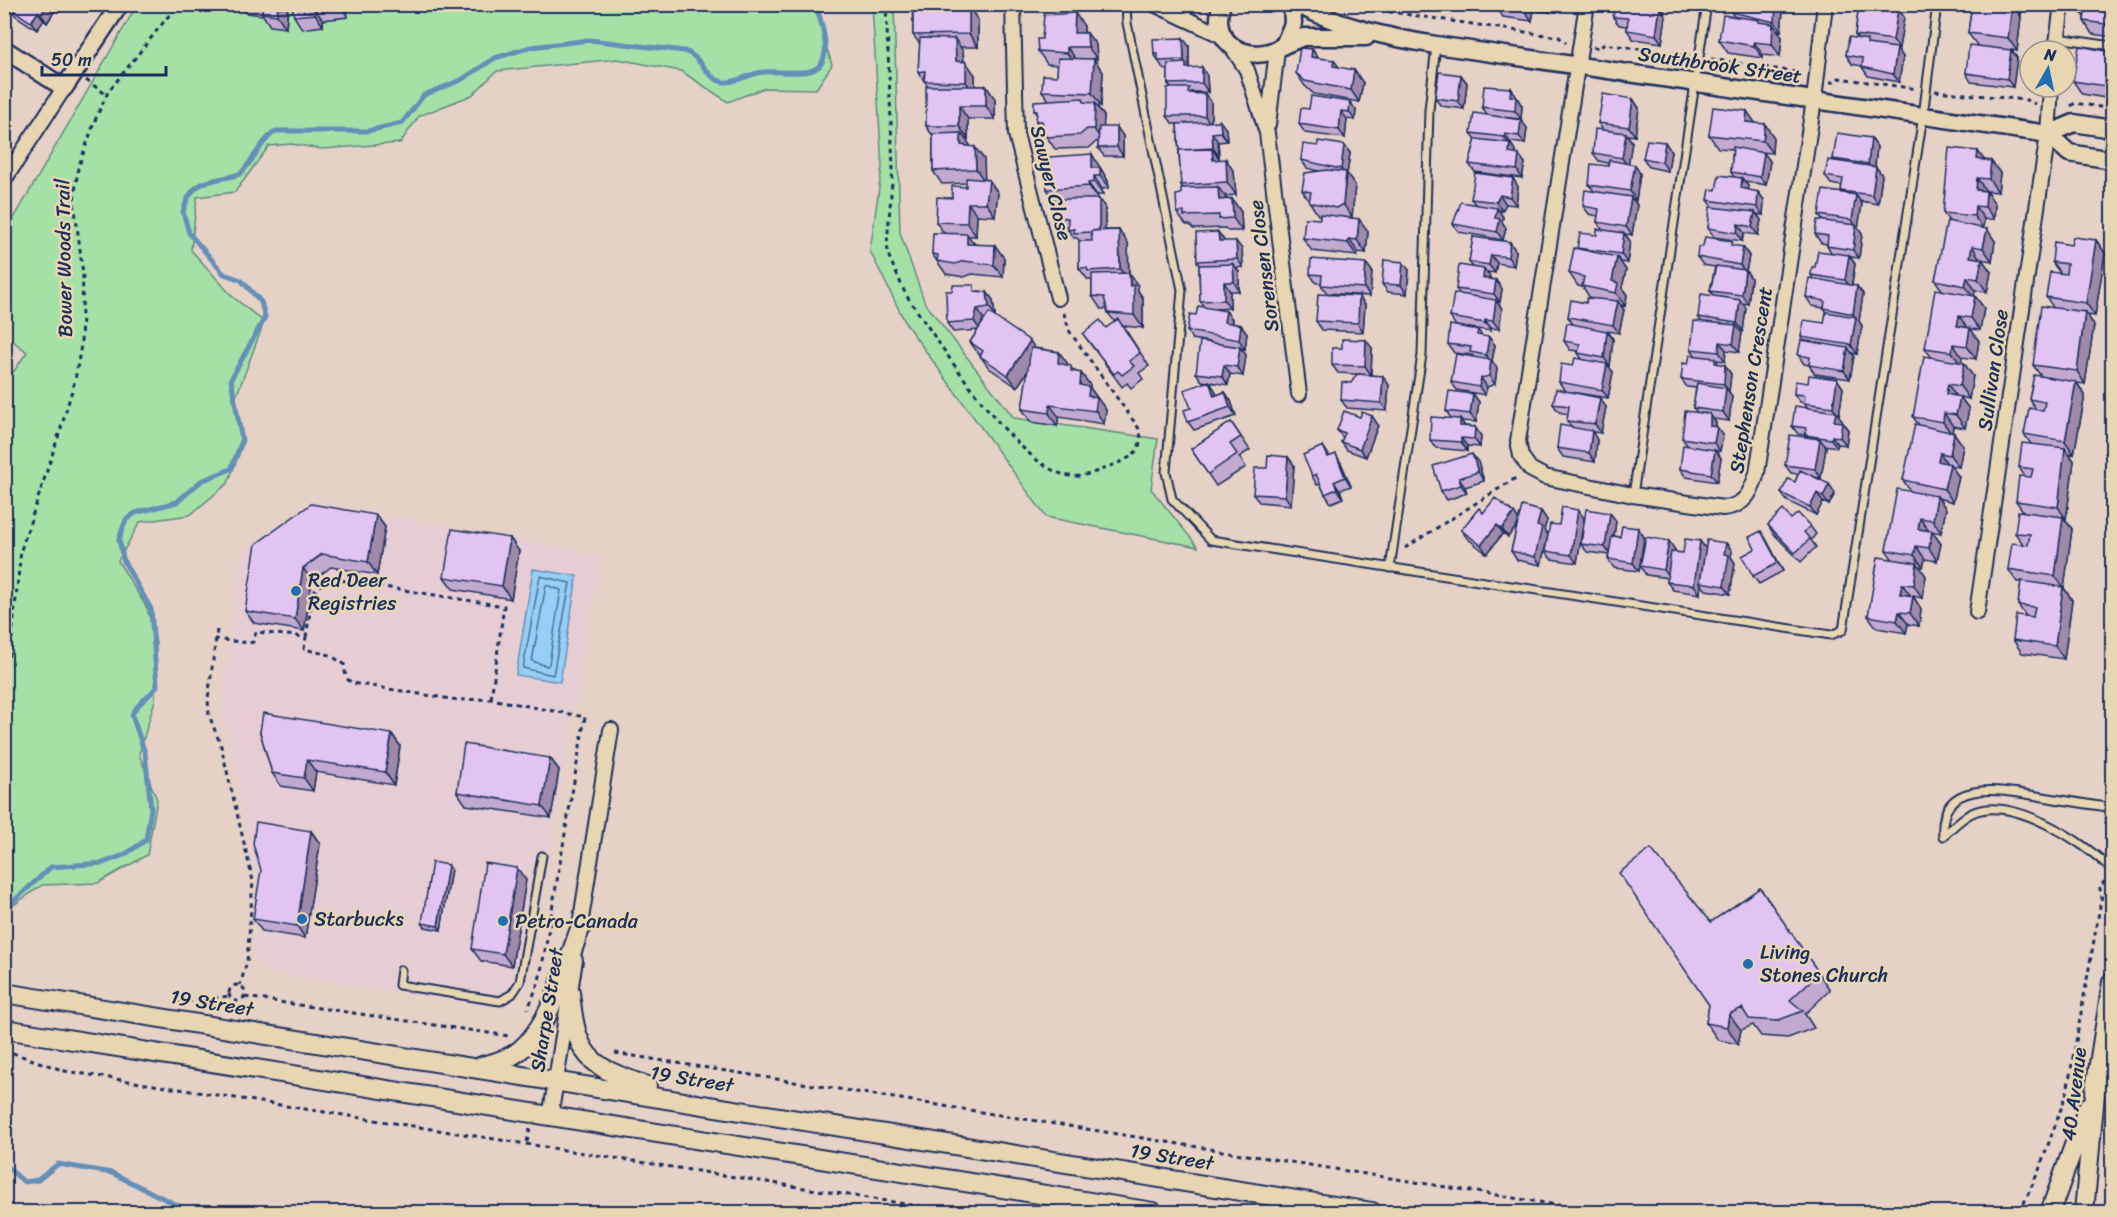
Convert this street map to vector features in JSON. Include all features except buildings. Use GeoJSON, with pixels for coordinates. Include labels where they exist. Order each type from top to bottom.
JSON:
{"type":"FeatureCollection","features":[{"type":"Feature","properties":{"kind":"main road"},"geometry":{"type":"LineString","coordinates":[[476,1068],[509,1057],[522,1049],[536,1032],[555,994],[580,929]]}},
{"type":"Feature","properties":{"kind":"main road","name":"40 Avenue"},"geometry":{"type":"LineString","coordinates":[[2084,1212],[2096,1083],[2112,982]]}},
{"type":"Feature","properties":{"kind":"main road"},"geometry":{"type":"LineString","coordinates":[[570,992],[576,1038],[589,1058],[619,1076],[694,1102]]}},
{"type":"Feature","properties":{"kind":"main road","name":"19 Street"},"geometry":{"type":"LineString","coordinates":[[4,993],[1372,1212]]}},
{"type":"Feature","properties":{"kind":"main road"},"geometry":{"type":"LineString","coordinates":[[4,1029],[550,1118],[1154,1212]]}},
{"type":"Feature","properties":{"kind":"main road"},"geometry":{"type":"LineString","coordinates":[[2050,1212],[2096,1083]]}},
{"type":"Feature","properties":{"kind":"street"},"geometry":{"type":"LineString","coordinates":[[4,180],[120,4]]}},
{"type":"Feature","properties":{"kind":"street","name":"Sawyer Close"},"geometry":{"type":"LineString","coordinates":[[1013,4],[1016,134],[1058,298]]}},
{"type":"Feature","properties":{"kind":"street"},"geometry":{"type":"LineString","coordinates":[[1154,4],[1228,42]]}},
{"type":"Feature","properties":{"kind":"street"},"geometry":{"type":"LineString","coordinates":[[1222,4],[1219,22],[1228,42]]}},
{"type":"Feature","properties":{"kind":"street"},"geometry":{"type":"LineString","coordinates":[[1280,47],[1293,24],[1292,4]]}},
{"type":"Feature","properties":{"kind":"street","name":"Southbrook Street"},"geometry":{"type":"LineString","coordinates":[[1296,4],[1325,19],[1385,37],[1436,45],[2048,134],[2073,123],[2112,129]]}},
{"type":"Feature","properties":{"kind":"street"},"geometry":{"type":"LineString","coordinates":[[1530,469],[1521,456],[1518,441],[1587,4]]}},
{"type":"Feature","properties":{"kind":"street"},"geometry":{"type":"LineString","coordinates":[[1814,100],[1825,4]]}},
{"type":"Feature","properties":{"kind":"street"},"geometry":{"type":"LineString","coordinates":[[2058,39],[2062,4]]}},
{"type":"Feature","properties":{"kind":"street","name":"Southbrook Street"},"geometry":{"type":"LineString","coordinates":[[1228,42],[1257,56],[1303,37],[1385,37]]}},
{"type":"Feature","properties":{"kind":"street","name":"Sorensen Close"},"geometry":{"type":"LineString","coordinates":[[1228,42],[1247,70],[1267,133],[1299,394]]}},
{"type":"Feature","properties":{"kind":"street","name":"Sorensen Close"},"geometry":{"type":"LineString","coordinates":[[1267,133],[1280,47]]}},
{"type":"Feature","properties":{"kind":"street"},"geometry":{"type":"LineString","coordinates":[[4,49],[64,88]]}},
{"type":"Feature","properties":{"kind":"street","name":"Sullivan Close"},"geometry":{"type":"LineString","coordinates":[[1977,612],[2048,134],[2050,99]]}},
{"type":"Feature","properties":{"kind":"street","name":"Stephenson Crescent"},"geometry":{"type":"LineString","coordinates":[[1530,469],[1545,477],[1633,495],[1723,508],[1734,507],[1750,494],[1757,473],[1814,100]]}},
{"type":"Feature","properties":{"kind":"street"},"geometry":{"type":"LineString","coordinates":[[2048,134],[2069,153],[2112,160]]}},
{"type":"Feature","properties":{"kind":"street","name":"Sharpe Street"},"geometry":{"type":"LineString","coordinates":[[550,1118],[611,730]]}},
{"type":"Feature","properties":{"kind":"lane"},"geometry":{"type":"LineString","coordinates":[[1126,4],[1126,23],[1182,290],[1166,472],[1172,499],[1211,540],[1831,635],[1843,630],[1923,116],[1937,4]]}},
{"type":"Feature","properties":{"kind":"lane"},"geometry":{"type":"LineString","coordinates":[[1633,495],[1697,84],[1707,4]]}},
{"type":"Feature","properties":{"kind":"lane"},"geometry":{"type":"LineString","coordinates":[[1390,568],[1422,355],[1429,110],[1436,45]]}},
{"type":"Feature","properties":{"kind":"lane"},"geometry":{"type":"LineString","coordinates":[[2078,45],[2112,46]]}},
{"type":"Feature","properties":{"kind":"lane"},"geometry":{"type":"LineString","coordinates":[[2112,808],[1985,790],[1960,797],[1944,814],[1942,824],[1943,836],[1973,813],[1985,809],[2005,810],[2071,837],[2112,870]]}},
{"type":"Feature","properties":{"kind":"lane"},"geometry":{"type":"LineString","coordinates":[[401,970],[399,985],[500,1001],[512,994],[520,982],[542,856]]}},
{"type":"Feature","properties":{"kind":"path","name":"Bower Woods Trail"},"geometry":{"type":"LineString","coordinates":[[4,674],[13,629],[17,573],[26,533],[61,428],[78,368],[84,286],[74,201],[75,181],[89,136],[107,95],[178,4]]}},
{"type":"Feature","properties":{"kind":"path"},"geometry":{"type":"LineString","coordinates":[[1340,4],[1559,37],[1563,43]]}},
{"type":"Feature","properties":{"kind":"path"},"geometry":{"type":"LineString","coordinates":[[886,5],[893,169],[887,245],[892,264],[906,295],[1002,427],[1052,470],[1066,476],[1080,476],[1125,460],[1136,453],[1142,440],[1140,429],[1070,332],[1058,298]]}},
{"type":"Feature","properties":{"kind":"path"},"geometry":{"type":"LineString","coordinates":[[88,82],[107,95]]}},
{"type":"Feature","properties":{"kind":"path"},"geometry":{"type":"LineString","coordinates":[[2069,108],[2075,103],[2112,109]]}},
{"type":"Feature","properties":{"kind":"path"},"geometry":{"type":"LineString","coordinates":[[1392,556],[1530,469]]}},
{"type":"Feature","properties":{"kind":"path"},"geometry":{"type":"LineString","coordinates":[[491,699],[504,606],[327,578],[313,593],[304,649],[330,655],[344,664],[347,680],[458,700],[491,699],[585,717],[539,981],[526,1015]]}},
{"type":"Feature","properties":{"kind":"path"},"geometry":{"type":"LineString","coordinates":[[217,630],[214,639],[208,699],[210,715],[221,746],[253,881],[247,962],[240,985]]}},
{"type":"Feature","properties":{"kind":"path"},"geometry":{"type":"LineString","coordinates":[[214,639],[249,643],[253,642],[256,632],[306,637]]}},
{"type":"Feature","properties":{"kind":"path"},"geometry":{"type":"LineString","coordinates":[[2020,1212],[2040,1170],[2067,1092],[2102,895],[2099,886],[2110,879]]}},
{"type":"Feature","properties":{"kind":"path"},"geometry":{"type":"LineString","coordinates":[[240,985],[246,991],[245,996]]}},
{"type":"Feature","properties":{"kind":"path"},"geometry":{"type":"LineString","coordinates":[[240,985],[230,988],[229,996],[237,1002],[245,996],[502,1036],[511,1036],[516,1029]]}},
{"type":"Feature","properties":{"kind":"path"},"geometry":{"type":"LineString","coordinates":[[4,1050],[65,1071],[956,1212]]}},
{"type":"Feature","properties":{"kind":"path"},"geometry":{"type":"LineString","coordinates":[[610,1052],[1601,1212]]}},
{"type":"Feature","properties":{"kind":"path"},"geometry":{"type":"LineString","coordinates":[[527,1143],[530,1127]]}},
{"type":"Feature","properties":{"kind":"shaded area"},"geometry":{"type":"Polygon","coordinates":[[[317,501],[601,556],[528,982],[504,1009],[264,971],[255,959],[257,881],[221,707],[242,553],[317,501]]]}},
{"type":"Feature","properties":{"kind":"green space"},"geometry":{"type":"Polygon","coordinates":[[[137,5],[814,5],[832,65],[816,89],[764,88],[728,102],[681,71],[617,59],[497,71],[472,95],[419,116],[400,143],[322,149],[291,144],[269,146],[235,192],[197,197],[191,250],[233,297],[264,322],[236,397],[243,444],[228,483],[190,515],[140,522],[118,561],[147,608],[156,643],[155,700],[139,754],[157,800],[147,855],[98,883],[42,885],[7,910],[5,922],[4,386],[27,352],[5,335],[5,234],[137,5]]]}},
{"type":"Feature","properties":{"kind":"green space"},"geometry":{"type":"Polygon","coordinates":[[[872,5],[894,5],[900,233],[925,303],[1014,418],[1158,439],[1151,489],[1198,547],[1046,517],[906,324],[870,251],[882,167],[872,5]]]}},
{"type":"Feature","properties":{"kind":"water"},"geometry":{"type":"Polygon","coordinates":[[[533,569],[577,576],[560,682],[516,675],[533,569]]]}},
{"type":"Feature","properties":{"kind":"waterway"},"geometry":{"type":"LineString","coordinates":[[4,910],[51,867],[103,863],[124,855],[146,840],[151,809],[145,753],[132,715],[157,686],[151,609],[124,562],[119,540],[126,520],[135,513],[177,502],[201,481],[231,469],[242,441],[231,379],[265,317],[261,302],[241,280],[224,274],[189,233],[183,212],[192,192],[204,183],[240,174],[267,138],[277,131],[368,131],[402,123],[424,95],[461,80],[495,58],[531,47],[590,40],[684,51],[695,57],[717,80],[723,82],[763,72],[810,71],[818,67],[825,51],[816,4]]}},
{"type":"Feature","properties":{"kind":"waterway"},"geometry":{"type":"LineString","coordinates":[[4,1164],[24,1182],[38,1180],[58,1164],[112,1173],[191,1212]]}},
{"type":"Feature","properties":{"kind":"place","name":"Red Deer Registries"},"geometry":{"type":"Point","coordinates":[296,591]}},
{"type":"Feature","properties":{"kind":"place","name":"Starbucks"},"geometry":{"type":"Point","coordinates":[302,919]}},
{"type":"Feature","properties":{"kind":"place","name":"Petro-Canada"},"geometry":{"type":"Point","coordinates":[503,921]}},
{"type":"Feature","properties":{"kind":"place","name":"Living Stones Church"},"geometry":{"type":"Point","coordinates":[1748,964]}}]}
